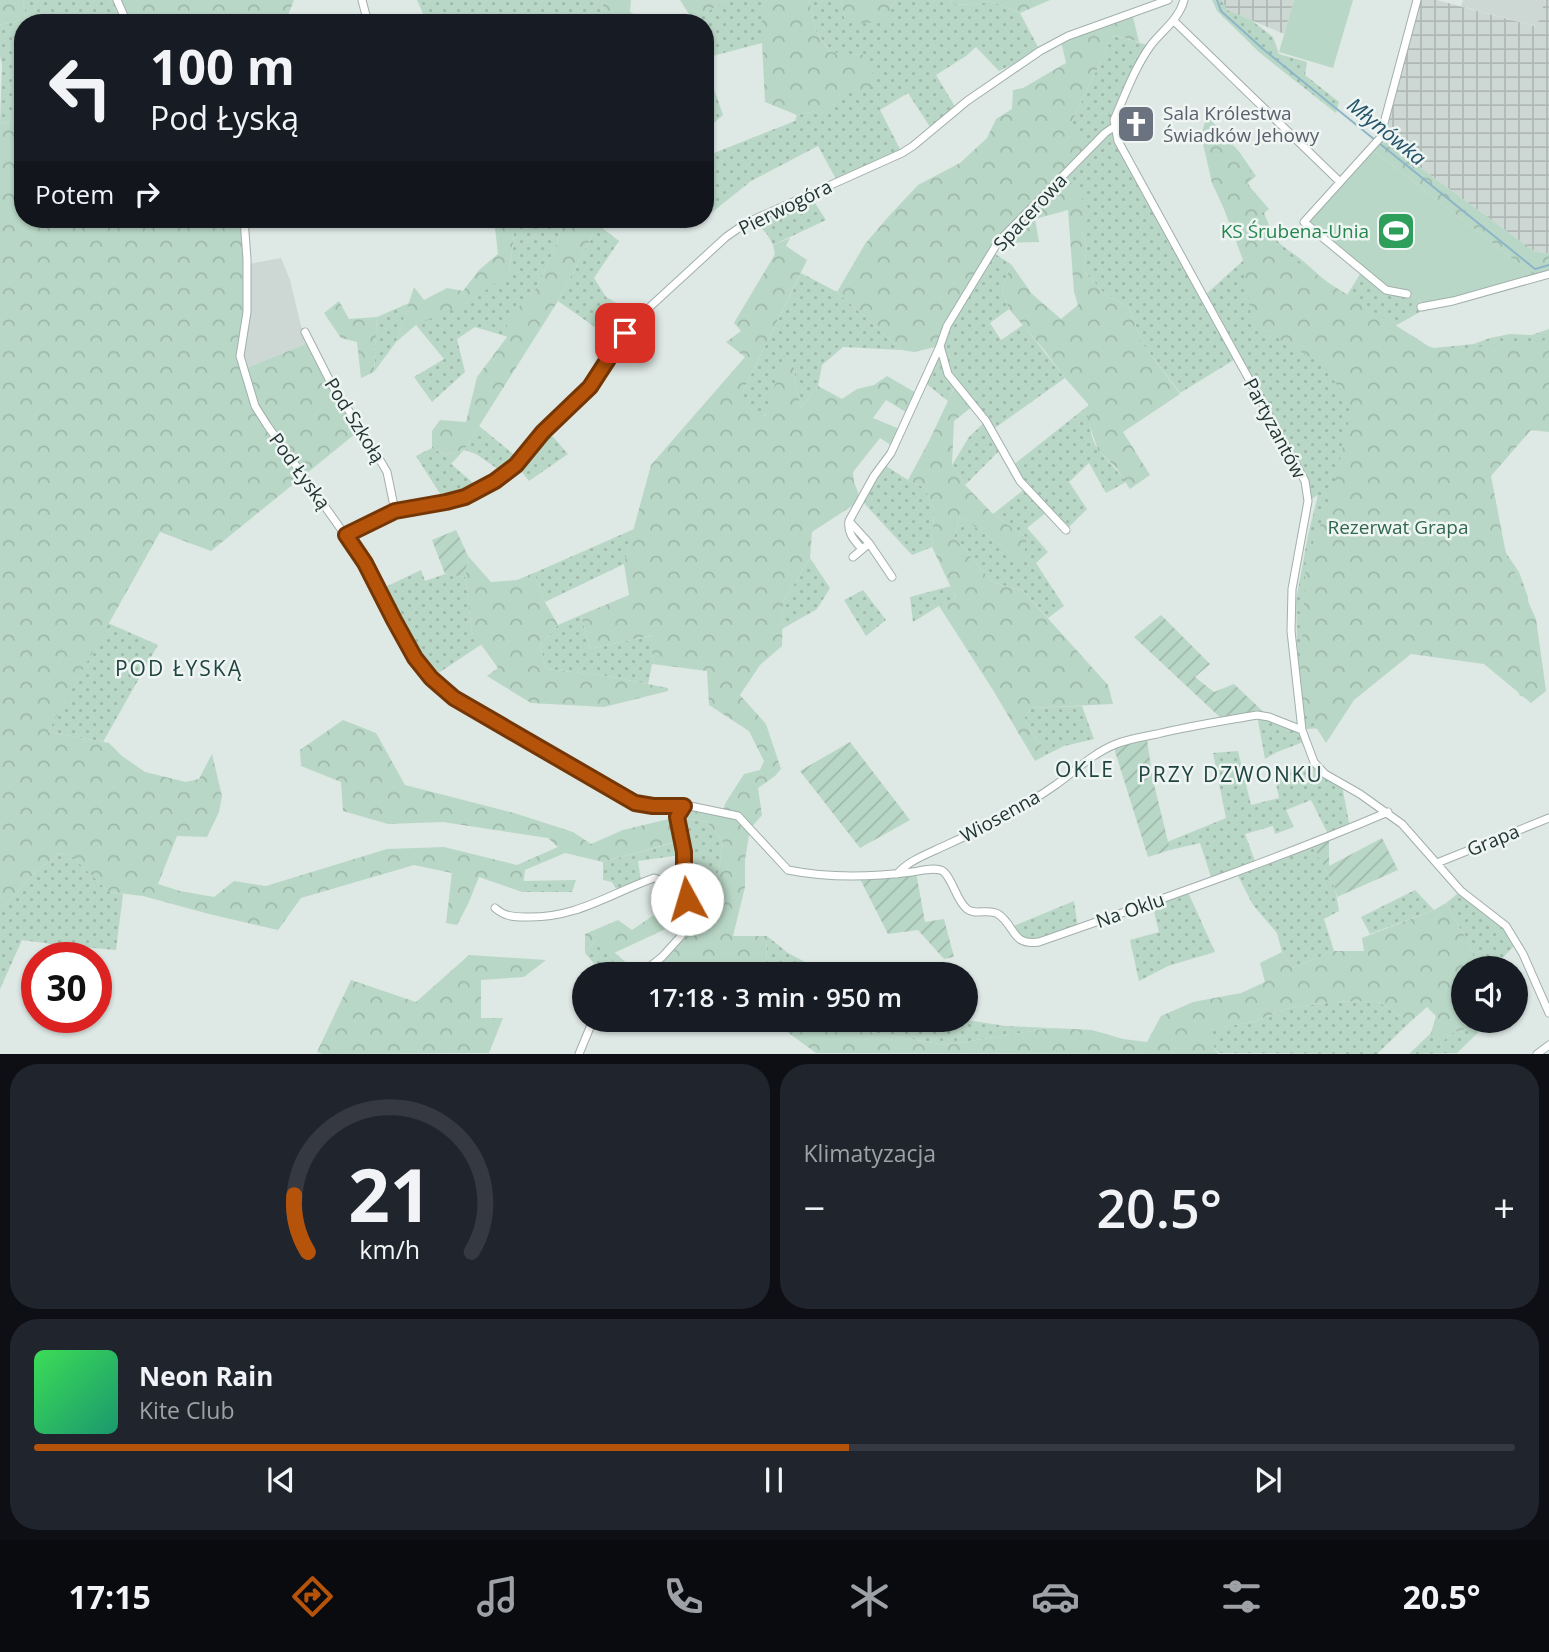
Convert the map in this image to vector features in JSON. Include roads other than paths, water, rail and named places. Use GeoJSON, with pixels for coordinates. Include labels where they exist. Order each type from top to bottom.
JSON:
{"type":"FeatureCollection","features":[{"type":"Feature","properties":{"kind":"street","name":"Pierwogóra"},"geometry":{"type":"LineString","coordinates":[[346,535],[395,511],[465,497],[495,481],[516,465],[543,432],[590,387],[621,337],[640,316],[683,275],[746,223],[902,153],[967,101],[1040,51],[1069,36],[1168,0]]}},
{"type":"Feature","properties":{"kind":"street"},"geometry":{"type":"LineString","coordinates":[[1115,126],[1114,120],[1134,75],[1151,46],[1174,21],[1184,0]]}},
{"type":"Feature","properties":{"kind":"street"},"geometry":{"type":"LineString","coordinates":[[1407,294],[1386,290],[1304,222],[1380,138],[1417,0]]}},
{"type":"Feature","properties":{"kind":"street"},"geometry":{"type":"LineString","coordinates":[[1174,21],[1340,182]]}},
{"type":"Feature","properties":{"kind":"street","name":"Spacerowa"},"geometry":{"type":"LineString","coordinates":[[892,577],[849,521],[874,476],[891,453],[947,326],[998,242],[1115,126]]}},
{"type":"Feature","properties":{"kind":"street","name":"Partyzantów"},"geometry":{"type":"LineString","coordinates":[[1115,126],[1118,141],[1306,481],[1308,501],[1292,589],[1291,631],[1302,730],[1318,768],[1402,824],[1461,891],[1506,926],[1523,954],[1549,1013]]}},
{"type":"Feature","properties":{"kind":"street","name":"Pod Łyską"},"geometry":{"type":"LineString","coordinates":[[245,228],[247,312],[240,356],[255,406],[365,563],[415,658],[431,678],[454,698],[635,803],[690,806],[738,816],[788,870],[833,876],[896,874]]}},
{"type":"Feature","properties":{"kind":"street"},"geometry":{"type":"LineString","coordinates":[[1421,307],[1549,274]]}},
{"type":"Feature","properties":{"kind":"street","name":"Pod Szkołą"},"geometry":{"type":"LineString","coordinates":[[305,332],[337,395],[358,423],[387,472],[395,511]]}},
{"type":"Feature","properties":{"kind":"street"},"geometry":{"type":"LineString","coordinates":[[940,346],[948,374],[986,421],[1020,481],[1066,530]]}},
{"type":"Feature","properties":{"kind":"street"},"geometry":{"type":"LineString","coordinates":[[853,557],[866,546]]}},
{"type":"Feature","properties":{"kind":"street","name":"Wiosenna"},"geometry":{"type":"LineString","coordinates":[[896,874],[901,868],[923,856],[1034,799],[1113,745],[1169,731],[1256,715],[1269,717],[1302,730]]}},
{"type":"Feature","properties":{"kind":"street"},"geometry":{"type":"LineString","coordinates":[[656,962],[681,936],[688,918],[684,852],[677,817],[684,806]]}},
{"type":"Feature","properties":{"kind":"street","name":"Na Oklu"},"geometry":{"type":"LineString","coordinates":[[896,874],[936,869],[943,872],[970,912],[993,912],[1005,920],[1017,938],[1024,943],[1031,943],[1194,888],[1388,813]]}},
{"type":"Feature","properties":{"kind":"street","name":"Grapa"},"geometry":{"type":"LineString","coordinates":[[1437,863],[1549,818]]}},
{"type":"Feature","properties":{"kind":"street"},"geometry":{"type":"LineString","coordinates":[[495,908],[507,916],[538,918],[589,906],[653,878],[676,885],[684,882]]}},
{"type":"Feature","properties":{"kind":"street"},"geometry":{"type":"LineString","coordinates":[[579,1054],[588,1032]]}},
{"type":"Feature","properties":{"kind":"street"},"geometry":{"type":"LineString","coordinates":[[1537,1054],[1549,1045]]}},
{"type":"Feature","properties":{"kind":"waterway","name":"Młynówka"},"geometry":{"type":"LineString","coordinates":[[1217,0],[1221,11],[1263,49],[1375,140]]}},
{"type":"Feature","properties":{"kind":"waterway","name":"Młynówka"},"geometry":{"type":"LineString","coordinates":[[1379,143],[1535,269],[1549,265]]}},
{"type":"Feature","properties":{"kind":"place","name":"Sala Królestwa Świadków Jehowy"},"geometry":{"type":"Point","coordinates":[1136,124]}},
{"type":"Feature","properties":{"kind":"place","name":"KS Śrubena-Unia"},"geometry":{"type":"Point","coordinates":[1396,231]}},
{"type":"Feature","properties":{"kind":"district","name":"POD ŁYSKĄ"},"geometry":{"type":"Point","coordinates":[179,668]}},
{"type":"Feature","properties":{"kind":"district","name":"OKLE"},"geometry":{"type":"Point","coordinates":[1085,769]}},
{"type":"Feature","properties":{"kind":"district","name":"PRZY DZWONKU"},"geometry":{"type":"Point","coordinates":[1231,774]}},
{"type":"Feature","properties":{"kind":"park label","name":"Rezerwat Grapa"},"geometry":{"type":"Point","coordinates":[1398,527]}}]}
